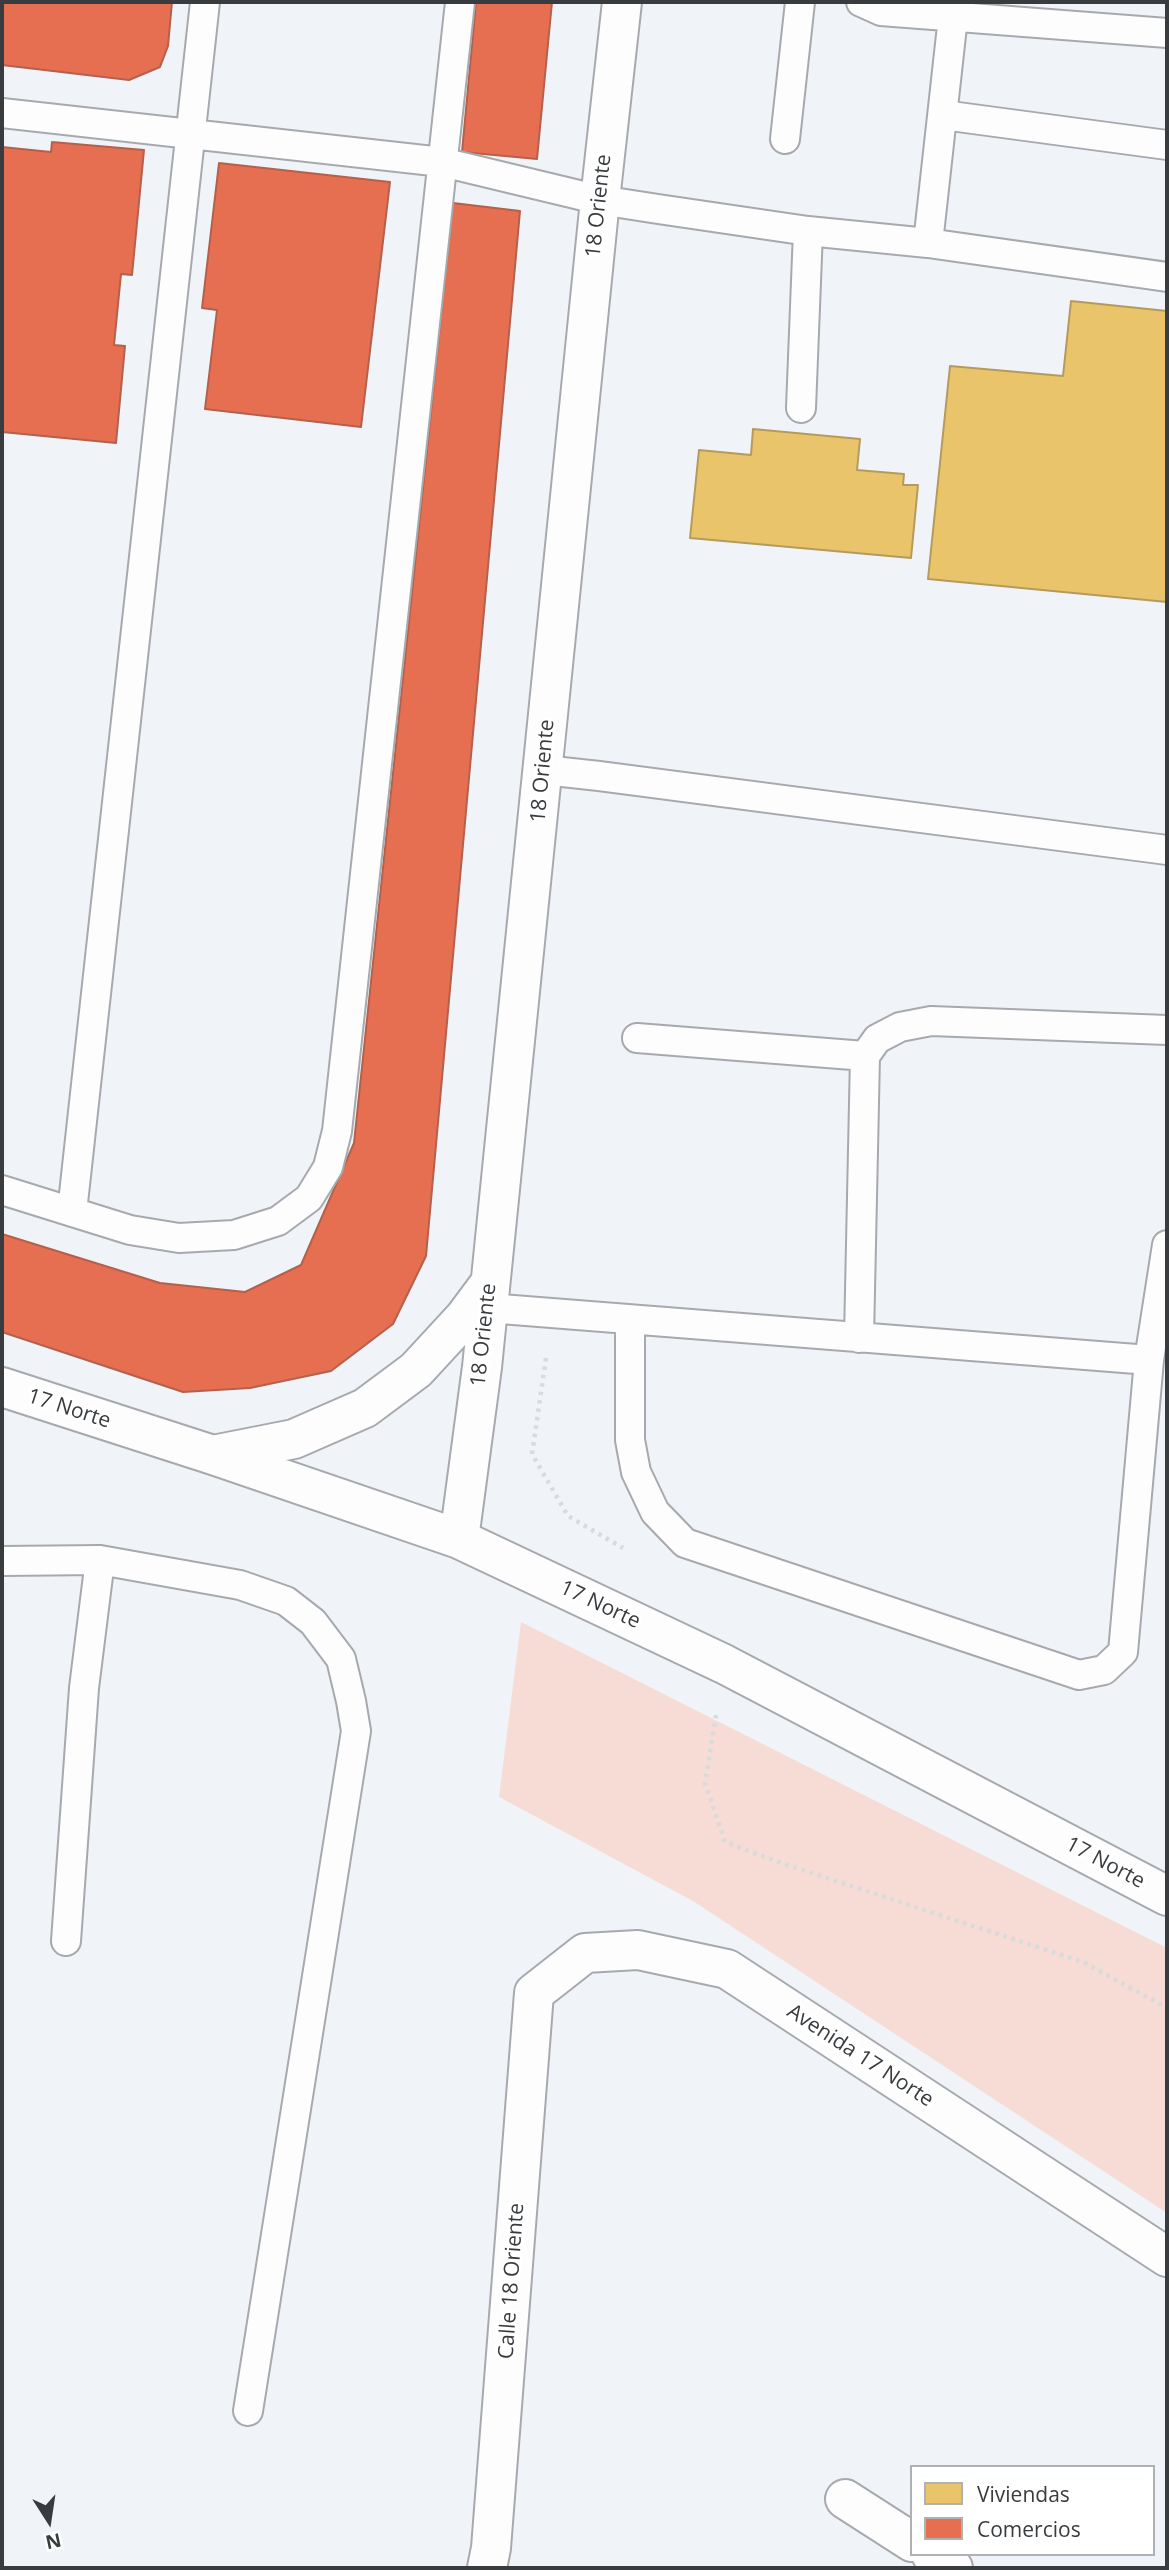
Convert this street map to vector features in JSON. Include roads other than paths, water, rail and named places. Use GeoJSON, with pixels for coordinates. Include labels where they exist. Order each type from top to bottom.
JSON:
{"type":"FeatureCollection","features":[{"type":"Feature","properties":{"kind":"street","name":"18 Oriente"},"geometry":{"type":"LineString","coordinates":[[459,1539],[482,1367],[622,2]]}},
{"type":"Feature","properties":{"kind":"street"},"geometry":{"type":"LineString","coordinates":[[213,1455],[294,1439],[365,1408],[416,1370],[464,1318],[489,1296]]}},
{"type":"Feature","properties":{"kind":"street","name":"17 Norte"},"geometry":{"type":"LineString","coordinates":[[2,1387],[459,1539],[724,1664],[1167,1896]]}},
{"type":"Feature","properties":{"kind":"street","name":"Avenida 17 Norte"},"geometry":{"type":"LineString","coordinates":[[534,1993],[585,1953],[638,1950],[727,1969],[1167,2257]]}},
{"type":"Feature","properties":{"kind":"street","name":"Calle 18 Oriente"},"geometry":{"type":"LineString","coordinates":[[487,2568],[491,2549],[534,1993]]}},
{"type":"Feature","properties":{"kind":"street"},"geometry":{"type":"LineString","coordinates":[[845,2499],[910,2541]]}},
{"type":"Feature","properties":{"kind":"street"},"geometry":{"type":"LineString","coordinates":[[934,2556],[953,2568]]}},
{"type":"Feature","properties":{"kind":"lane"},"geometry":{"type":"LineString","coordinates":[[72,1212],[205,2]]}},
{"type":"Feature","properties":{"kind":"lane"},"geometry":{"type":"LineString","coordinates":[[2,1190],[130,1230],[179,1238],[234,1235],[278,1221],[309,1199],[328,1167],[339,1117],[460,2]]}},
{"type":"Feature","properties":{"kind":"lane"},"geometry":{"type":"LineString","coordinates":[[785,139],[800,2]]}},
{"type":"Feature","properties":{"kind":"lane"},"geometry":{"type":"LineString","coordinates":[[861,2],[881,11],[1167,33]]}},
{"type":"Feature","properties":{"kind":"lane"},"geometry":{"type":"LineString","coordinates":[[928,243],[953,16]]}},
{"type":"Feature","properties":{"kind":"lane"},"geometry":{"type":"LineString","coordinates":[[2,113],[442,162],[600,200],[808,231],[928,243],[1167,276]]}},
{"type":"Feature","properties":{"kind":"lane"},"geometry":{"type":"LineString","coordinates":[[943,115],[1167,145]]}},
{"type":"Feature","properties":{"kind":"lane"},"geometry":{"type":"LineString","coordinates":[[801,408],[808,231]]}},
{"type":"Feature","properties":{"kind":"lane"},"geometry":{"type":"LineString","coordinates":[[544,771],[627,779],[1167,850]]}},
{"type":"Feature","properties":{"kind":"lane"},"geometry":{"type":"LineString","coordinates":[[859,1338],[864,1056],[877,1039],[900,1027],[931,1021],[1167,1030]]}},
{"type":"Feature","properties":{"kind":"lane"},"geometry":{"type":"LineString","coordinates":[[638,1038],[864,1056]]}},
{"type":"Feature","properties":{"kind":"lane"},"geometry":{"type":"LineString","coordinates":[[630,1320],[630,1440],[636,1472],[654,1512],[685,1542],[1079,1675],[1104,1670],[1123,1652],[1149,1360],[1167,1245]]}},
{"type":"Feature","properties":{"kind":"lane"},"geometry":{"type":"LineString","coordinates":[[489,1296],[630,1320],[1149,1360]]}},
{"type":"Feature","properties":{"kind":"lane"},"geometry":{"type":"LineString","coordinates":[[66,1941],[84,1688],[100,1560]]}},
{"type":"Feature","properties":{"kind":"lane"},"geometry":{"type":"LineString","coordinates":[[2,1562],[100,1560],[240,1586],[286,1601],[313,1622],[341,1659],[356,1731],[248,2412]]}}]}
